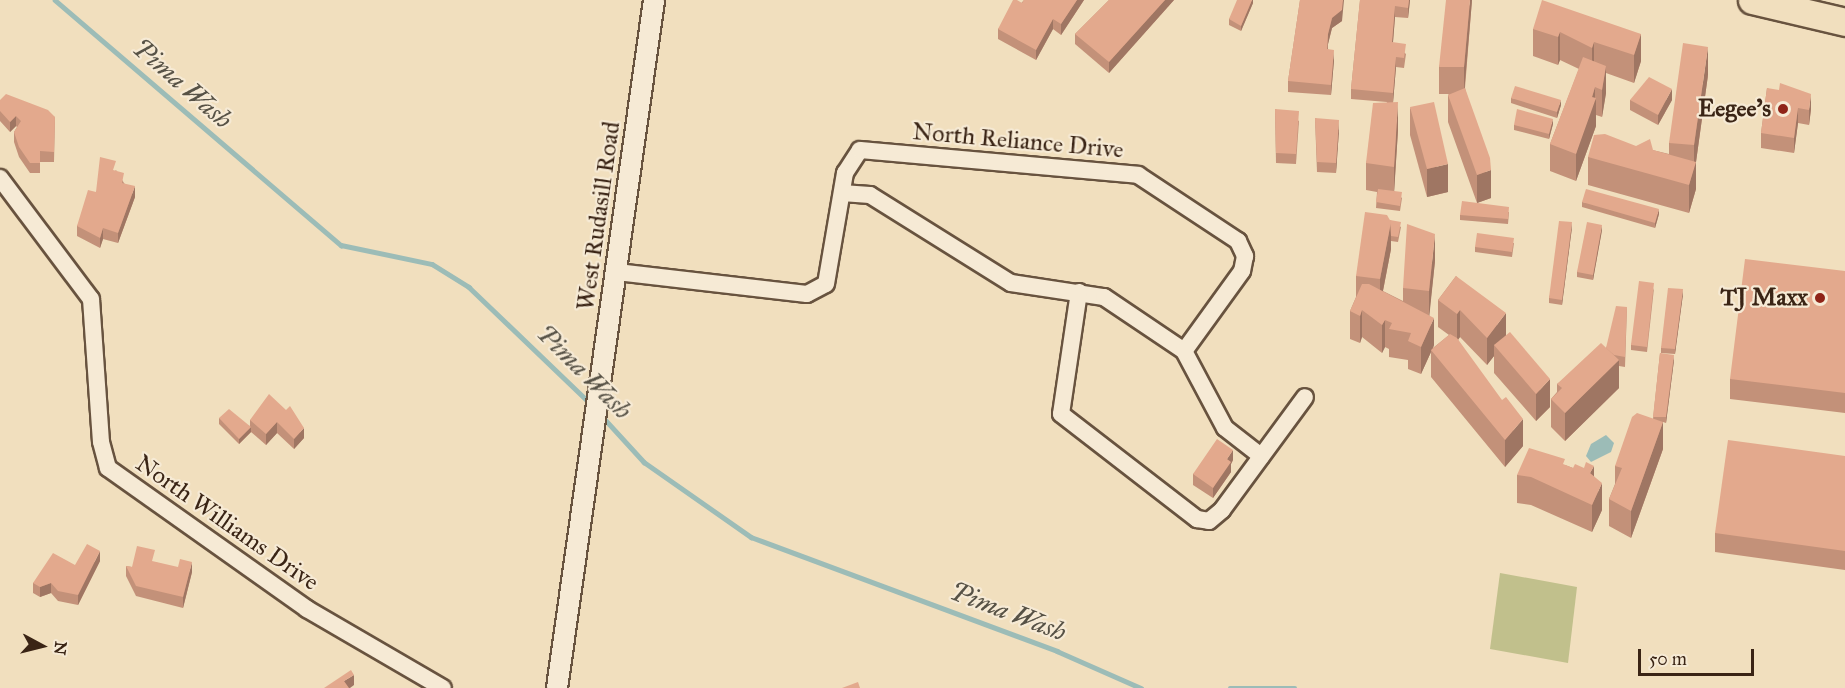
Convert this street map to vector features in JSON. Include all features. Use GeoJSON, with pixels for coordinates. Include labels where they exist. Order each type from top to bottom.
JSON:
{"type":"FeatureCollection","features":[{"type":"Feature","properties":{"kind":"highway"},"geometry":{"type":"LineString","coordinates":[[1752,0],[1845,22]]}},
{"type":"Feature","properties":{"kind":"street","name":"West Rudasill Road"},"geometry":{"type":"LineString","coordinates":[[557,688],[654,0]]}},
{"type":"Feature","properties":{"kind":"street","name":"North Reliance Drive"},"geometry":{"type":"LineString","coordinates":[[842,193],[845,173],[860,150],[1138,176],[1238,241],[1245,256],[1242,272],[1184,351]]}},
{"type":"Feature","properties":{"kind":"street","name":"North Williams Drive"},"geometry":{"type":"LineString","coordinates":[[0,178],[91,299],[101,442],[108,468],[307,609],[443,688]]}},
{"type":"Feature","properties":{"kind":"street"},"geometry":{"type":"LineString","coordinates":[[617,272],[807,294],[826,284],[842,193],[870,195],[1011,283],[1104,297],[1184,351],[1225,428],[1261,456]]}},
{"type":"Feature","properties":{"kind":"street"},"geometry":{"type":"LineString","coordinates":[[1079,292],[1061,414],[1079,432],[1197,519],[1209,521],[1305,398]]}},
{"type":"Feature","properties":{"kind":"shaded area"},"geometry":{"type":"Polygon","coordinates":[[[1500,573],[1577,587],[1568,663],[1490,649],[1500,573]]]}},
{"type":"Feature","properties":{"kind":"water"},"geometry":{"type":"Polygon","coordinates":[[[1606,435],[1614,443],[1611,452],[1591,462],[1586,456],[1591,444],[1606,435]]]}},
{"type":"Feature","properties":{"kind":"building"},"geometry":{"type":"Polygon","coordinates":[[[1013,0],[1022,3],[1024,0],[1077,0],[1061,24],[1053,19],[1036,50],[998,29],[1013,0]]]}},
{"type":"Feature","properties":{"kind":"building"},"geometry":{"type":"Polygon","coordinates":[[[1109,0],[1165,0],[1109,62],[1075,34],[1109,0]]]}},
{"type":"Feature","properties":{"kind":"building"},"geometry":{"type":"Polygon","coordinates":[[[1237,0],[1252,0],[1241,26],[1229,19],[1237,0]]]}},
{"type":"Feature","properties":{"kind":"building"},"geometry":{"type":"Polygon","coordinates":[[[1300,0],[1343,0],[1342,10],[1332,18],[1328,34],[1327,49],[1334,50],[1331,85],[1288,81],[1300,0]]]}},
{"type":"Feature","properties":{"kind":"building"},"geometry":{"type":"Polygon","coordinates":[[[1360,0],[1409,0],[1408,8],[1395,6],[1392,42],[1406,44],[1404,58],[1396,57],[1393,93],[1351,89],[1360,0]]]}},
{"type":"Feature","properties":{"kind":"building"},"geometry":{"type":"Polygon","coordinates":[[[1446,0],[1470,0],[1464,67],[1439,67],[1446,0]]]}},
{"type":"Feature","properties":{"kind":"building"},"geometry":{"type":"Polygon","coordinates":[[[1542,0],[1641,34],[1634,55],[1594,42],[1592,48],[1560,32],[1558,37],[1533,29],[1542,0]]]}},
{"type":"Feature","properties":{"kind":"building"},"geometry":{"type":"Polygon","coordinates":[[[1683,43],[1708,47],[1694,145],[1669,143],[1683,43]]]}},
{"type":"Feature","properties":{"kind":"building"},"geometry":{"type":"Polygon","coordinates":[[[1583,57],[1606,66],[1602,90],[1595,87],[1592,97],[1596,98],[1576,154],[1550,144],[1583,57]]]}},
{"type":"Feature","properties":{"kind":"building"},"geometry":{"type":"Polygon","coordinates":[[[1649,77],[1672,89],[1658,115],[1630,100],[1649,77]]]}},
{"type":"Feature","properties":{"kind":"building"},"geometry":{"type":"Polygon","coordinates":[[[1780,83],[1811,94],[1809,110],[1798,108],[1794,138],[1761,133],[1767,88],[1779,90],[1780,83]]]}},
{"type":"Feature","properties":{"kind":"building"},"geometry":{"type":"Polygon","coordinates":[[[1515,86],[1561,100],[1557,112],[1511,98],[1515,86]]]}},
{"type":"Feature","properties":{"kind":"building"},"geometry":{"type":"Polygon","coordinates":[[[1465,88],[1490,158],[1491,170],[1477,175],[1448,95],[1465,88]]]}},
{"type":"Feature","properties":{"kind":"building"},"geometry":{"type":"Polygon","coordinates":[[[6,94],[48,110],[55,117],[54,152],[40,151],[40,163],[30,163],[19,147],[14,132],[21,121],[16,116],[10,122],[0,111],[0,100],[6,94]]]}},
{"type":"Feature","properties":{"kind":"building"},"geometry":{"type":"Polygon","coordinates":[[[1398,102],[1394,167],[1366,163],[1373,103],[1398,102]]]}},
{"type":"Feature","properties":{"kind":"building"},"geometry":{"type":"Polygon","coordinates":[[[1434,102],[1448,164],[1427,169],[1410,107],[1434,102]]]}},
{"type":"Feature","properties":{"kind":"building"},"geometry":{"type":"Polygon","coordinates":[[[1275,109],[1299,111],[1296,154],[1276,153],[1275,109]]]}},
{"type":"Feature","properties":{"kind":"building"},"geometry":{"type":"Polygon","coordinates":[[[1517,109],[1553,119],[1549,134],[1514,125],[1517,109]]]}},
{"type":"Feature","properties":{"kind":"building"},"geometry":{"type":"Polygon","coordinates":[[[1315,118],[1339,120],[1336,163],[1317,162],[1315,118]]]}},
{"type":"Feature","properties":{"kind":"building"},"geometry":{"type":"Polygon","coordinates":[[[1605,134],[1636,146],[1650,139],[1653,150],[1696,162],[1689,185],[1588,157],[1594,135],[1605,134]]]}},
{"type":"Feature","properties":{"kind":"building"},"geometry":{"type":"Polygon","coordinates":[[[100,157],[116,161],[113,170],[124,173],[122,183],[135,186],[118,233],[103,228],[100,238],[77,226],[88,190],[96,192],[100,157]]]}},
{"type":"Feature","properties":{"kind":"building"},"geometry":{"type":"Polygon","coordinates":[[[1378,189],[1402,192],[1400,206],[1376,202],[1378,189]]]}},
{"type":"Feature","properties":{"kind":"building"},"geometry":{"type":"Polygon","coordinates":[[[1586,189],[1659,209],[1655,223],[1582,202],[1586,189]]]}},
{"type":"Feature","properties":{"kind":"building"},"geometry":{"type":"Polygon","coordinates":[[[1462,201],[1509,207],[1508,219],[1460,215],[1462,201]]]}},
{"type":"Feature","properties":{"kind":"building"},"geometry":{"type":"Polygon","coordinates":[[[1365,212],[1387,215],[1391,222],[1380,279],[1356,276],[1365,212]]]}},
{"type":"Feature","properties":{"kind":"building"},"geometry":{"type":"Polygon","coordinates":[[[1390,220],[1401,222],[1398,237],[1391,236],[1390,220]]]}},
{"type":"Feature","properties":{"kind":"building"},"geometry":{"type":"Polygon","coordinates":[[[1559,221],[1572,222],[1562,300],[1549,298],[1559,221]]]}},
{"type":"Feature","properties":{"kind":"building"},"geometry":{"type":"Polygon","coordinates":[[[1587,222],[1602,225],[1593,275],[1577,272],[1587,222]]]}},
{"type":"Feature","properties":{"kind":"building"},"geometry":{"type":"Polygon","coordinates":[[[1407,224],[1435,234],[1429,291],[1403,288],[1407,224]]]}},
{"type":"Feature","properties":{"kind":"building"},"geometry":{"type":"Polygon","coordinates":[[[1477,233],[1514,238],[1512,252],[1475,247],[1477,233]]]}},
{"type":"Feature","properties":{"kind":"building"},"geometry":{"type":"Polygon","coordinates":[[[1745,259],[1845,271],[1845,393],[1730,379],[1745,259]]]}},
{"type":"Feature","properties":{"kind":"building"},"geometry":{"type":"Polygon","coordinates":[[[1456,276],[1506,313],[1487,338],[1460,310],[1457,314],[1438,300],[1456,276]]]}},
{"type":"Feature","properties":{"kind":"building"},"geometry":{"type":"Polygon","coordinates":[[[1639,281],[1654,283],[1647,347],[1631,345],[1639,281]]]}},
{"type":"Feature","properties":{"kind":"building"},"geometry":{"type":"Polygon","coordinates":[[[1362,284],[1369,284],[1434,318],[1421,347],[1408,341],[1411,333],[1389,329],[1392,323],[1385,320],[1382,325],[1362,310],[1360,316],[1350,311],[1362,284]]]}},
{"type":"Feature","properties":{"kind":"building"},"geometry":{"type":"Polygon","coordinates":[[[1668,288],[1683,289],[1675,349],[1661,348],[1668,288]]]}},
{"type":"Feature","properties":{"kind":"building"},"geometry":{"type":"Polygon","coordinates":[[[1616,306],[1627,307],[1625,357],[1614,355],[1606,348],[1616,306]]]}},
{"type":"Feature","properties":{"kind":"building"},"geometry":{"type":"Polygon","coordinates":[[[1510,332],[1550,379],[1536,394],[1494,345],[1510,332]]]}},
{"type":"Feature","properties":{"kind":"building"},"geometry":{"type":"Polygon","coordinates":[[[1450,334],[1457,338],[1502,400],[1506,397],[1523,419],[1505,440],[1431,350],[1450,334]]]}},
{"type":"Feature","properties":{"kind":"building"},"geometry":{"type":"Polygon","coordinates":[[[1601,343],[1619,360],[1565,413],[1551,399],[1562,388],[1557,384],[1601,343]]]}},
{"type":"Feature","properties":{"kind":"building"},"geometry":{"type":"Polygon","coordinates":[[[1660,353],[1674,355],[1666,417],[1653,417],[1660,353]]]}},
{"type":"Feature","properties":{"kind":"building"},"geometry":{"type":"Polygon","coordinates":[[[269,394],[286,410],[290,406],[304,428],[294,439],[277,422],[266,434],[250,420],[269,394]]]}},
{"type":"Feature","properties":{"kind":"building"},"geometry":{"type":"Polygon","coordinates":[[[229,409],[251,427],[239,439],[219,418],[229,409]]]}},
{"type":"Feature","properties":{"kind":"building"},"geometry":{"type":"Polygon","coordinates":[[[1637,413],[1663,422],[1631,511],[1609,499],[1622,468],[1615,466],[1632,417],[1637,413]]]}},
{"type":"Feature","properties":{"kind":"building"},"geometry":{"type":"Polygon","coordinates":[[[1217,439],[1233,450],[1227,459],[1231,462],[1213,488],[1193,474],[1217,439]]]}},
{"type":"Feature","properties":{"kind":"building"},"geometry":{"type":"Polygon","coordinates":[[[1728,440],[1845,456],[1845,551],[1715,533],[1728,440]]]}},
{"type":"Feature","properties":{"kind":"building"},"geometry":{"type":"Polygon","coordinates":[[[1529,448],[1565,459],[1563,464],[1573,468],[1575,464],[1584,468],[1586,462],[1594,466],[1590,473],[1602,483],[1592,505],[1531,477],[1517,475],[1529,448]]]}},
{"type":"Feature","properties":{"kind":"building"},"geometry":{"type":"Polygon","coordinates":[[[87,544],[100,551],[78,595],[58,591],[51,583],[40,587],[33,583],[53,553],[75,565],[87,544]]]}},
{"type":"Feature","properties":{"kind":"building"},"geometry":{"type":"Polygon","coordinates":[[[137,546],[155,550],[152,561],[178,567],[180,559],[192,562],[183,597],[136,586],[126,566],[132,567],[137,546]]]}},
{"type":"Feature","properties":{"kind":"building"},"geometry":{"type":"Polygon","coordinates":[[[351,670],[354,675],[344,681],[349,688],[324,688],[351,670]]]}},
{"type":"Feature","properties":{"kind":"building"},"geometry":{"type":"Polygon","coordinates":[[[858,682],[860,688],[842,688],[858,682]]]}},
{"type":"Feature","properties":{"kind":"waterway","name":"Pima Wash"},"geometry":{"type":"LineString","coordinates":[[55,0],[341,245],[432,264],[469,287],[592,405]]}},
{"type":"Feature","properties":{"kind":"waterway","name":"Pima Wash"},"geometry":{"type":"LineString","coordinates":[[601,415],[644,462],[751,537],[1057,651],[1141,688]]}},
{"type":"Feature","properties":{"kind":"waterway","name":"Pima Wash"},"geometry":{"type":"LineString","coordinates":[[1230,688],[1295,688]]}},
{"type":"Feature","properties":{"kind":"place","name":"Eegee's"},"geometry":{"type":"Point","coordinates":[1783,109]}},
{"type":"Feature","properties":{"kind":"place","name":"TJ Maxx"},"geometry":{"type":"Point","coordinates":[1820,298]}}]}
